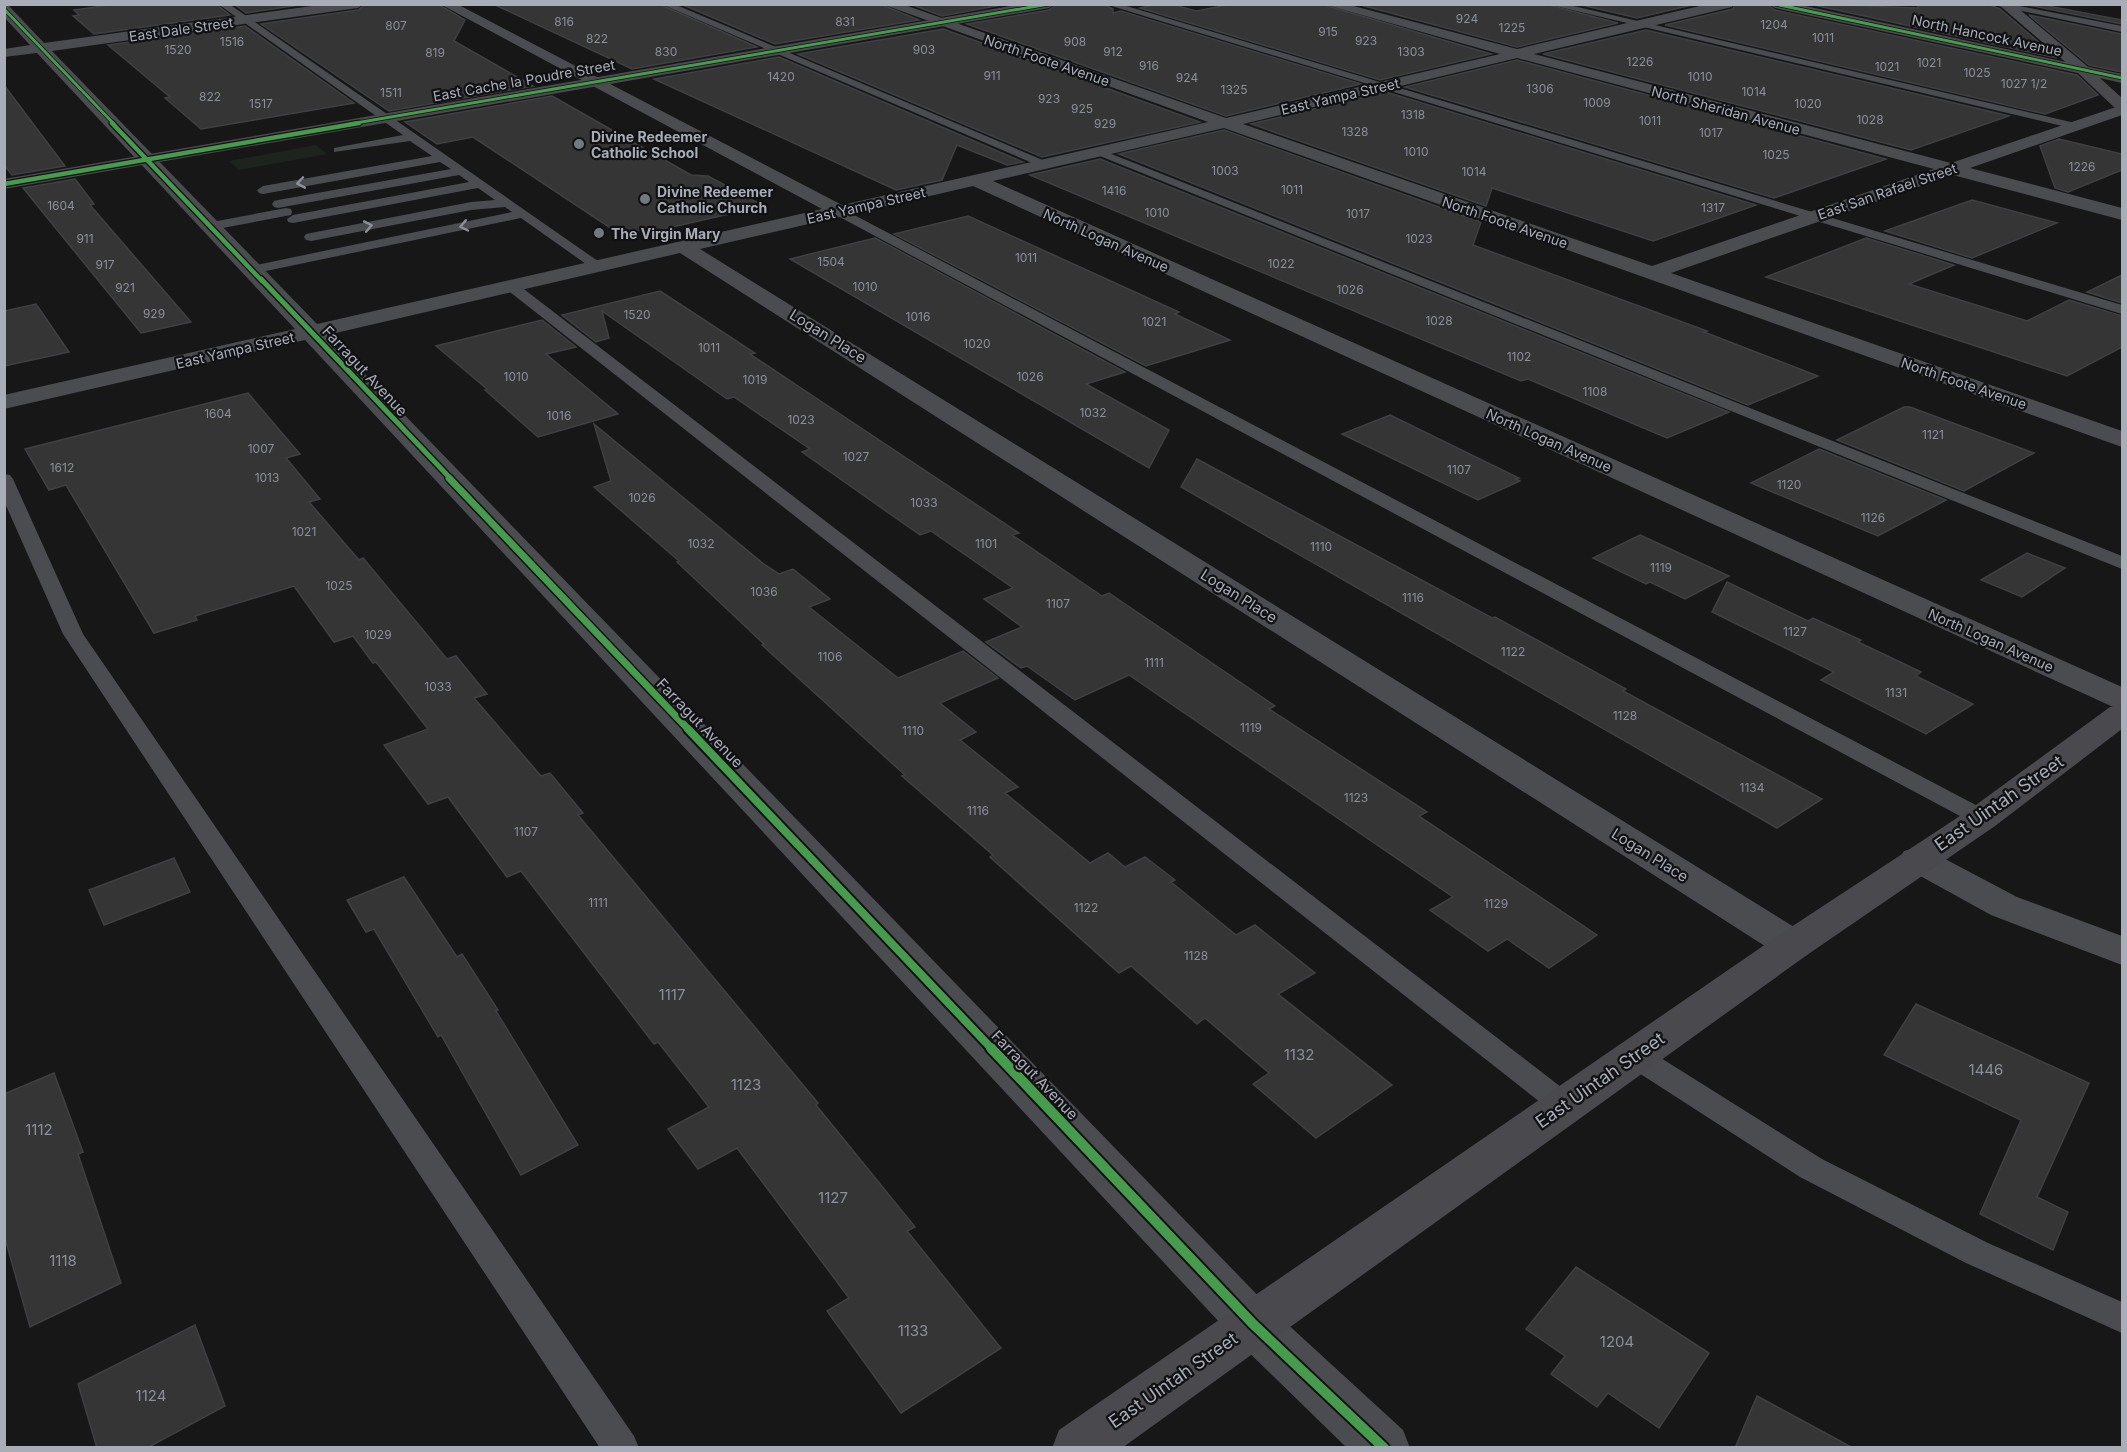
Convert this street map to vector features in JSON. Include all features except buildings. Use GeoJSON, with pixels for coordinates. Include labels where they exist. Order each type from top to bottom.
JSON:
{"type":"FeatureCollection","features":[{"type":"Feature","properties":{"kind":"main road","name":"East Cache la Poudre Street"},"geometry":{"type":"LineString","coordinates":[[4,184],[1049,4]]}},
{"type":"Feature","properties":{"kind":"main road","name":"North Hancock Avenue"},"geometry":{"type":"LineString","coordinates":[[1775,4],[2122,78]]}},
{"type":"Feature","properties":{"kind":"main road"},"geometry":{"type":"LineString","coordinates":[[2082,69],[2122,108]]}},
{"type":"Feature","properties":{"kind":"main road","name":"East Uintah Street"},"geometry":{"type":"LineString","coordinates":[[1078,1448],[1793,945],[1917,859],[1982,818],[2122,714]]}},
{"type":"Feature","properties":{"kind":"street","name":"East Dale Street"},"geometry":{"type":"LineString","coordinates":[[4,53],[358,4]]}},
{"type":"Feature","properties":{"kind":"street"},"geometry":{"type":"LineString","coordinates":[[446,4],[839,211]]}},
{"type":"Feature","properties":{"kind":"street","name":"North Foote Avenue"},"geometry":{"type":"LineString","coordinates":[[888,4],[2122,440]]}},
{"type":"Feature","properties":{"kind":"street","name":"North Sheridan Avenue"},"geometry":{"type":"LineString","coordinates":[[1329,4],[2122,214]]}},
{"type":"Feature","properties":{"kind":"street","name":"East Yampa Street"},"geometry":{"type":"LineString","coordinates":[[4,402],[1225,123],[1727,4]]}},
{"type":"Feature","properties":{"kind":"street"},"geometry":{"type":"LineString","coordinates":[[2001,5],[2082,69]]}},
{"type":"Feature","properties":{"kind":"street","name":"Farragut Avenue"},"geometry":{"type":"LineString","coordinates":[[4,9],[1253,1324],[1384,1448]]}},
{"type":"Feature","properties":{"kind":"street","name":"East San Rafael Street"},"geometry":{"type":"LineString","coordinates":[[1652,273],[2122,108]]}},
{"type":"Feature","properties":{"kind":"street"},"geometry":{"type":"LineString","coordinates":[[2075,126],[2118,128]]}},
{"type":"Feature","properties":{"kind":"street","name":"North Logan Avenue"},"geometry":{"type":"LineString","coordinates":[[975,180],[2122,699]]}},
{"type":"Feature","properties":{"kind":"street","name":"Logan Place"},"geometry":{"type":"LineString","coordinates":[[684,247],[1793,945]]}},
{"type":"Feature","properties":{"kind":"street"},"geometry":{"type":"LineString","coordinates":[[1917,859],[2004,906],[2122,951]]}},
{"type":"Feature","properties":{"kind":"lane"},"geometry":{"type":"LineString","coordinates":[[222,4],[598,266]]}},
{"type":"Feature","properties":{"kind":"lane"},"geometry":{"type":"LineString","coordinates":[[665,4],[1046,164]]}},
{"type":"Feature","properties":{"kind":"lane"},"geometry":{"type":"LineString","coordinates":[[1109,4],[2122,310]]}},
{"type":"Feature","properties":{"kind":"lane"},"geometry":{"type":"LineString","coordinates":[[1551,4],[2075,126]]}},
{"type":"Feature","properties":{"kind":"lane"},"geometry":{"type":"LineString","coordinates":[[2001,5],[2122,29]]}},
{"type":"Feature","properties":{"kind":"lane"},"geometry":{"type":"LineString","coordinates":[[338,150],[411,137]]}},
{"type":"Feature","properties":{"kind":"lane"},"geometry":{"type":"LineString","coordinates":[[332,163],[424,146]]}},
{"type":"Feature","properties":{"kind":"lane"},"geometry":{"type":"LineString","coordinates":[[1099,152],[2122,562]]}},
{"type":"Feature","properties":{"kind":"lane"},"geometry":{"type":"LineString","coordinates":[[263,190],[441,158]]}},
{"type":"Feature","properties":{"kind":"lane"},"geometry":{"type":"LineString","coordinates":[[212,226],[285,212],[460,171]]}},
{"type":"Feature","properties":{"kind":"lane"},"geometry":{"type":"LineString","coordinates":[[251,177],[327,254]]}},
{"type":"Feature","properties":{"kind":"lane"},"geometry":{"type":"LineString","coordinates":[[285,212],[478,184]]}},
{"type":"Feature","properties":{"kind":"lane"},"geometry":{"type":"LineString","coordinates":[[311,237],[471,206],[507,203]]}},
{"type":"Feature","properties":{"kind":"lane"},"geometry":{"type":"LineString","coordinates":[[839,211],[1982,818]]}},
{"type":"Feature","properties":{"kind":"lane"},"geometry":{"type":"LineString","coordinates":[[251,270],[522,214]]}},
{"type":"Feature","properties":{"kind":"lane"},"geometry":{"type":"LineString","coordinates":[[511,286],[1564,1105]]}},
{"type":"Feature","properties":{"kind":"lane"},"geometry":{"type":"LineString","coordinates":[[4,479],[73,634],[621,1448]]}},
{"type":"Feature","properties":{"kind":"lane"},"geometry":{"type":"LineString","coordinates":[[1635,1056],[1811,1168],[1977,1253],[2122,1318]]}},
{"type":"Feature","properties":{"kind":"shaded area"},"geometry":{"type":"Polygon","coordinates":[[[316,145],[327,154],[239,170],[229,161],[316,145]]]}},
{"type":"Feature","properties":{"kind":"cycle path"},"geometry":{"type":"LineString","coordinates":[[4,184],[1049,4]]}},
{"type":"Feature","properties":{"kind":"cycle path"},"geometry":{"type":"LineString","coordinates":[[1775,4],[2122,78]]}},
{"type":"Feature","properties":{"kind":"cycle path"},"geometry":{"type":"LineString","coordinates":[[4,9],[1253,1324],[1384,1448]]}},
{"type":"Feature","properties":{"kind":"place","name":"Divine Redeemer Catholic School"},"geometry":{"type":"Point","coordinates":[579,144]}},
{"type":"Feature","properties":{"kind":"place","name":"Divine Redeemer Catholic Church"},"geometry":{"type":"Point","coordinates":[645,199]}},
{"type":"Feature","properties":{"kind":"place","name":"The Virgin Mary"},"geometry":{"type":"Point","coordinates":[599,233]}}]}
